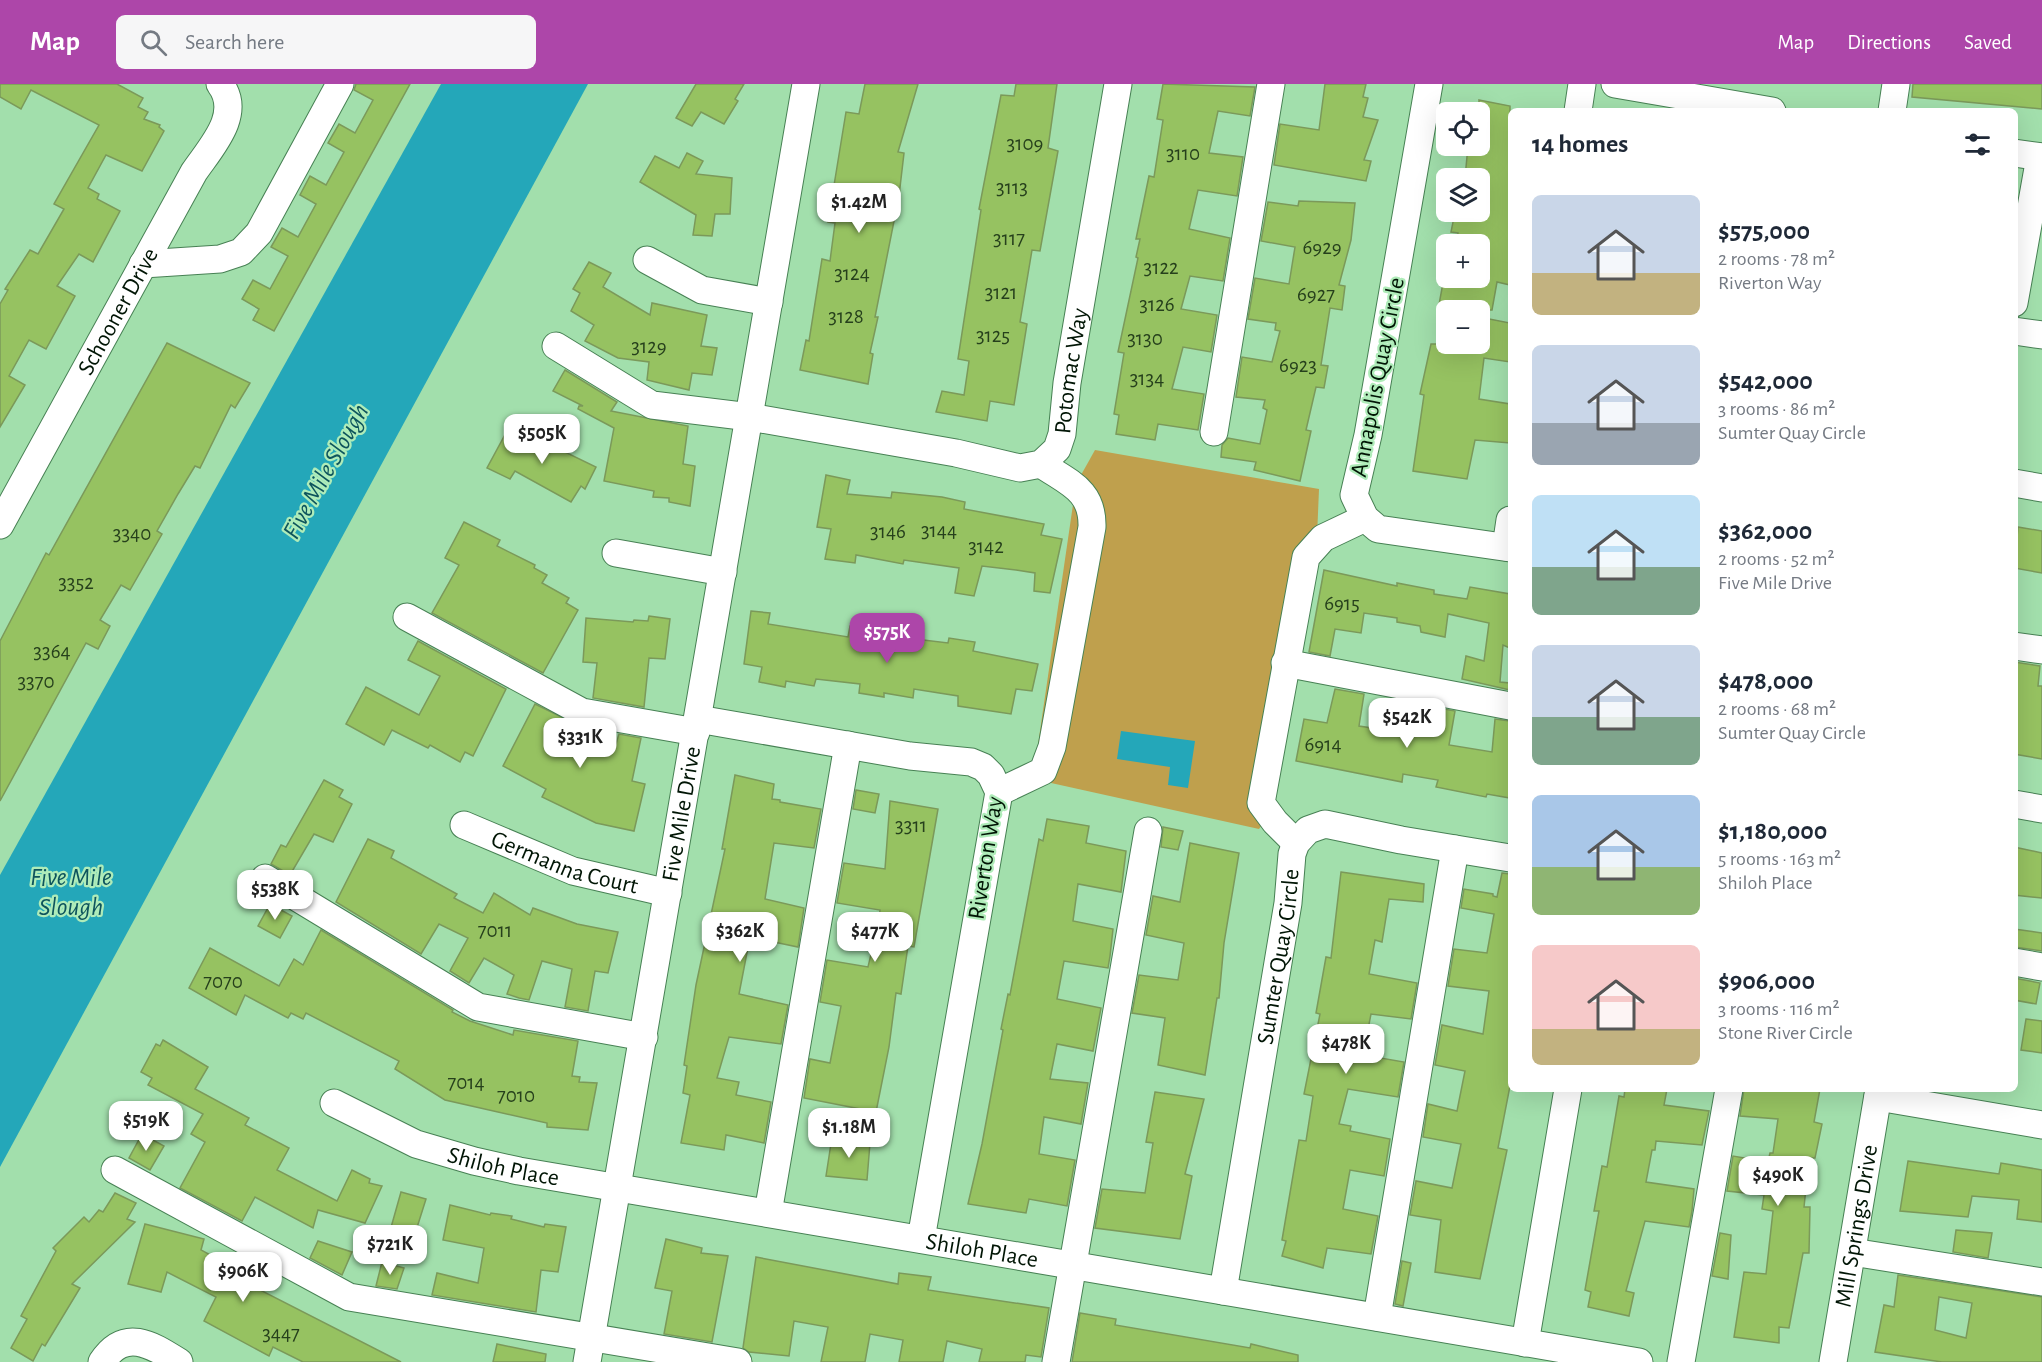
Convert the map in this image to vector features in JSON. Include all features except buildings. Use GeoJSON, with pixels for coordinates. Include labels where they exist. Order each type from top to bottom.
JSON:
{"type":"FeatureCollection","features":[{"type":"Feature","properties":{"kind":"street"},"geometry":{"type":"LineString","coordinates":[[143,264],[220,259],[241,252],[259,233],[340,84]]}},
{"type":"Feature","properties":{"kind":"street","name":"Five Mile Drive"},"geometry":{"type":"LineString","coordinates":[[589,1349],[806,84]]}},
{"type":"Feature","properties":{"kind":"street","name":"Potomac Way"},"geometry":{"type":"LineString","coordinates":[[556,346],[652,405],[750,417],[956,453],[1020,468],[1041,464],[1057,449],[1062,434],[1067,383],[1118,84]]}},
{"type":"Feature","properties":{"kind":"street"},"geometry":{"type":"LineString","coordinates":[[1214,432],[1271,84]]}},
{"type":"Feature","properties":{"kind":"street","name":"Annapolis Quay Circle"},"geometry":{"type":"LineString","coordinates":[[1365,518],[1356,504],[1357,479],[1368,435],[1429,84]]}},
{"type":"Feature","properties":{"kind":"street"},"geometry":{"type":"LineString","coordinates":[[1578,108],[1582,84]]}},
{"type":"Feature","properties":{"kind":"street"},"geometry":{"type":"LineString","coordinates":[[1615,84],[1736,108]]}},
{"type":"Feature","properties":{"kind":"street"},"geometry":{"type":"LineString","coordinates":[[1892,108],[1896,84]]}},
{"type":"Feature","properties":{"kind":"street","name":"Schooner Drive"},"geometry":{"type":"LineString","coordinates":[[0,525],[194,172],[228,117],[223,89]]}},
{"type":"Feature","properties":{"kind":"street"},"geometry":{"type":"LineString","coordinates":[[2018,270],[2032,156]]}},
{"type":"Feature","properties":{"kind":"street"},"geometry":{"type":"LineString","coordinates":[[648,260],[702,290],[769,302]]}},
{"type":"Feature","properties":{"kind":"street"},"geometry":{"type":"LineString","coordinates":[[2018,332],[2042,335]]}},
{"type":"Feature","properties":{"kind":"street"},"geometry":{"type":"LineString","coordinates":[[999,792],[1042,771],[1052,747],[1092,527],[1092,510],[1084,493],[1041,464]]}},
{"type":"Feature","properties":{"kind":"street"},"geometry":{"type":"LineString","coordinates":[[2018,484],[2042,488]]}},
{"type":"Feature","properties":{"kind":"street"},"geometry":{"type":"LineString","coordinates":[[1296,843],[1275,822],[1261,803],[1306,557],[1323,538],[1365,518],[1378,529],[1443,536],[1508,547]]}},
{"type":"Feature","properties":{"kind":"street"},"geometry":{"type":"LineString","coordinates":[[616,553],[723,572]]}},
{"type":"Feature","properties":{"kind":"street","name":"Riverton Way"},"geometry":{"type":"LineString","coordinates":[[407,617],[582,712],[848,745],[910,756],[971,762],[991,775],[999,792],[921,1239]]}},
{"type":"Feature","properties":{"kind":"street"},"geometry":{"type":"LineString","coordinates":[[2018,647],[2042,650]]}},
{"type":"Feature","properties":{"kind":"street"},"geometry":{"type":"LineString","coordinates":[[1285,663],[1508,706]]}},
{"type":"Feature","properties":{"kind":"street"},"geometry":{"type":"LineString","coordinates":[[768,1213],[848,745]]}},
{"type":"Feature","properties":{"kind":"street"},"geometry":{"type":"LineString","coordinates":[[2018,805],[2042,809]]}},
{"type":"Feature","properties":{"kind":"street","name":"Sumter Quay Circle"},"geometry":{"type":"LineString","coordinates":[[1222,1291],[1288,903],[1292,854],[1296,843],[1308,830],[1325,824],[1508,858]]}},
{"type":"Feature","properties":{"kind":"street","name":"Germanna Court"},"geometry":{"type":"LineString","coordinates":[[465,825],[573,871],[669,893]]}},
{"type":"Feature","properties":{"kind":"street"},"geometry":{"type":"LineString","coordinates":[[1056,1362],[1148,831]]}},
{"type":"Feature","properties":{"kind":"street"},"geometry":{"type":"LineString","coordinates":[[1377,1317],[1455,849]]}},
{"type":"Feature","properties":{"kind":"street"},"geometry":{"type":"LineString","coordinates":[[265,878],[478,1007],[644,1037]]}},
{"type":"Feature","properties":{"kind":"street"},"geometry":{"type":"LineString","coordinates":[[2018,963],[2042,967]]}},
{"type":"Feature","properties":{"kind":"street"},"geometry":{"type":"LineString","coordinates":[[1525,1343],[1567,1092]]}},
{"type":"Feature","properties":{"kind":"street"},"geometry":{"type":"LineString","coordinates":[[1681,1362],[1728,1092]]}},
{"type":"Feature","properties":{"kind":"street"},"geometry":{"type":"LineString","coordinates":[[1879,1093],[2042,1125]]}},
{"type":"Feature","properties":{"kind":"street","name":"Mill Springs Drive"},"geometry":{"type":"LineString","coordinates":[[1833,1362],[1879,1093]]}},
{"type":"Feature","properties":{"kind":"street","name":"Shiloh Place"},"geometry":{"type":"LineString","coordinates":[[334,1103],[416,1144],[465,1158],[618,1188],[1639,1362]]}},
{"type":"Feature","properties":{"kind":"street"},"geometry":{"type":"LineString","coordinates":[[115,1170],[348,1297],[589,1349],[738,1362]]}},
{"type":"Feature","properties":{"kind":"street"},"geometry":{"type":"LineString","coordinates":[[1852,1252],[2042,1282]]}},
{"type":"Feature","properties":{"kind":"street"},"geometry":{"type":"LineString","coordinates":[[102,1362],[111,1351],[132,1342],[146,1343],[179,1362]]}},
{"type":"Feature","properties":{"kind":"shaded area"},"geometry":{"type":"Polygon","coordinates":[[[1095,450],[1319,489],[1317,537],[1274,808],[1259,829],[1033,779],[1076,484],[1095,450]]]}},
{"type":"Feature","properties":{"kind":"water","name":"Five Mile Slough"},"geometry":{"type":"Polygon","coordinates":[[[441,84],[588,84],[0,1167],[0,875],[441,84]]]}},
{"type":"Feature","properties":{"kind":"water"},"geometry":{"type":"Polygon","coordinates":[[[1121,731],[1195,741],[1188,788],[1168,785],[1170,767],[1117,759],[1121,731]]]}}]}
